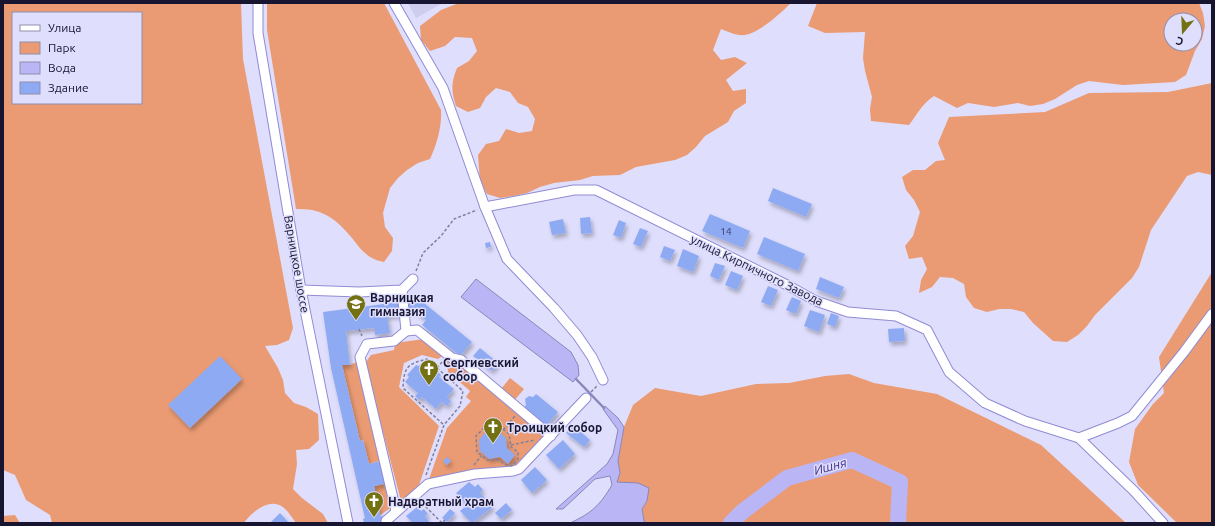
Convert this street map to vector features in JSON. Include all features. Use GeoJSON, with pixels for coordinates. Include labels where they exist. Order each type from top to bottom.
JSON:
{"type":"FeatureCollection","features":[{"type":"Feature","properties":{"kind":"street","name":"Варницкое шоссе"},"geometry":{"type":"LineString","coordinates":[[258,3],[258,33],[301,290],[348,523]]}},
{"type":"Feature","properties":{"kind":"street"},"geometry":{"type":"LineString","coordinates":[[394,3],[443,88],[484,207],[507,260],[554,308],[577,335],[590,352],[603,380]]}},
{"type":"Feature","properties":{"kind":"street","name":"улица Кирпичного Завода"},"geometry":{"type":"LineString","coordinates":[[484,207],[574,190],[596,190],[787,285],[816,301],[848,312],[896,316],[927,330],[949,372],[985,403],[1025,421],[1079,438]]}},
{"type":"Feature","properties":{"kind":"street"},"geometry":{"type":"LineString","coordinates":[[301,290],[359,292],[402,290],[413,279]]}},
{"type":"Feature","properties":{"kind":"street"},"geometry":{"type":"LineString","coordinates":[[402,290],[406,331]]}},
{"type":"Feature","properties":{"kind":"street"},"geometry":{"type":"LineString","coordinates":[[1163,523],[1134,491],[1079,438],[1132,416],[1184,352],[1212,314]]}},
{"type":"Feature","properties":{"kind":"street"},"geometry":{"type":"LineString","coordinates":[[396,511],[360,356],[367,344],[394,341],[406,331],[417,330],[452,358],[461,360],[551,436]]}},
{"type":"Feature","properties":{"kind":"street"},"geometry":{"type":"LineString","coordinates":[[386,521],[428,484],[475,474],[513,471],[519,469],[586,398]]}},
{"type":"Feature","properties":{"kind":"path"},"geometry":{"type":"LineString","coordinates":[[413,279],[423,253],[441,236],[454,219],[484,207]]}},
{"type":"Feature","properties":{"kind":"path"},"geometry":{"type":"LineString","coordinates":[[425,477],[444,424],[460,406],[463,391],[427,359],[412,363],[403,373],[403,388],[444,424]]}},
{"type":"Feature","properties":{"kind":"path"},"geometry":{"type":"LineString","coordinates":[[437,368],[442,362]]}},
{"type":"Feature","properties":{"kind":"path"},"geometry":{"type":"LineString","coordinates":[[503,430],[520,410]]}},
{"type":"Feature","properties":{"kind":"path"},"geometry":{"type":"LineString","coordinates":[[498,426],[509,434],[511,445],[511,447],[518,452],[518,459],[512,466],[504,464],[499,460],[487,460],[477,452],[476,436],[484,428],[498,426]]}},
{"type":"Feature","properties":{"kind":"path"},"geometry":{"type":"LineString","coordinates":[[511,445],[551,436]]}},
{"type":"Feature","properties":{"kind":"path"},"geometry":{"type":"LineString","coordinates":[[414,496],[442,522],[445,520]]}},
{"type":"Feature","properties":{"kind":"shaded area"},"geometry":{"type":"Polygon","coordinates":[[[408,3],[443,3],[416,18],[408,3]]]}},
{"type":"Feature","properties":{"kind":"green space"},"geometry":{"type":"Polygon","coordinates":[[[3,3],[241,3],[243,59],[293,328],[289,340],[277,345],[265,346],[278,368],[283,380],[285,393],[294,403],[306,407],[318,414],[319,440],[309,449],[296,450],[297,464],[293,489],[323,514],[328,523],[296,523],[284,508],[273,504],[256,510],[244,523],[52,523],[50,515],[26,500],[15,475],[3,470],[3,3]]]}},
{"type":"Feature","properties":{"kind":"green space"},"geometry":{"type":"Polygon","coordinates":[[[267,3],[384,3],[441,110],[441,122],[435,147],[430,159],[418,163],[407,170],[390,188],[383,213],[385,227],[393,238],[392,251],[384,262],[375,259],[361,250],[340,225],[328,216],[314,210],[296,209],[267,30],[267,3]]]}},
{"type":"Feature","properties":{"kind":"green space"},"geometry":{"type":"Polygon","coordinates":[[[459,3],[791,3],[770,22],[757,31],[745,35],[739,35],[721,29],[713,50],[721,60],[735,57],[747,63],[726,80],[733,91],[746,89],[746,103],[734,111],[728,122],[705,136],[687,155],[675,160],[636,167],[620,175],[593,176],[580,180],[554,183],[527,193],[500,198],[487,194],[480,182],[478,155],[486,144],[499,141],[506,129],[519,133],[532,131],[535,119],[528,107],[518,103],[510,92],[496,88],[486,97],[480,108],[468,112],[456,106],[452,87],[454,78],[457,68],[469,61],[477,51],[472,38],[455,37],[445,46],[430,51],[421,40],[420,26],[441,10],[459,3]]]}},
{"type":"Feature","properties":{"kind":"green space"},"geometry":{"type":"Polygon","coordinates":[[[817,3],[1199,3],[1203,12],[1163,12],[1163,52],[1195,52],[1186,75],[1175,82],[1123,85],[1089,81],[1077,85],[1055,99],[1043,104],[1030,106],[1018,103],[994,107],[968,103],[957,108],[934,96],[923,106],[909,125],[871,121],[870,109],[872,97],[863,58],[865,32],[825,33],[808,26],[817,3]]]}},
{"type":"Feature","properties":{"kind":"green space"},"geometry":{"type":"Polygon","coordinates":[[[1203,13],[1205,26],[1203,35],[1203,13]]]}},
{"type":"Feature","properties":{"kind":"green space"},"geometry":{"type":"Polygon","coordinates":[[[1212,83],[1212,175],[1198,172],[1187,176],[1151,230],[1139,267],[1132,278],[1095,315],[1078,335],[1067,342],[1053,341],[1033,323],[1024,312],[1011,309],[999,309],[987,312],[974,308],[966,297],[964,284],[953,278],[940,277],[932,287],[919,293],[921,280],[927,269],[922,257],[909,259],[905,246],[913,236],[920,212],[914,200],[906,190],[902,177],[913,170],[925,170],[936,161],[945,160],[938,143],[949,117],[1045,112],[1089,93],[1168,92],[1212,83]]]}},
{"type":"Feature","properties":{"kind":"green space"},"geometry":{"type":"Polygon","coordinates":[[[1212,272],[1212,523],[1177,523],[1138,485],[1129,462],[1135,429],[1153,404],[1164,393],[1159,357],[1212,272]]]}},
{"type":"Feature","properties":{"kind":"green space"},"geometry":{"type":"Polygon","coordinates":[[[424,339],[444,355],[438,359],[422,355],[404,363],[399,387],[439,426],[418,488],[401,501],[365,363],[371,355],[394,350],[395,343],[424,339]]]}},
{"type":"Feature","properties":{"kind":"green space"},"geometry":{"type":"Polygon","coordinates":[[[447,361],[459,362],[546,436],[518,468],[428,482],[447,428],[471,401],[466,397],[470,391],[448,372],[447,361]]]}},
{"type":"Feature","properties":{"kind":"green space"},"geometry":{"type":"Polygon","coordinates":[[[357,362],[392,507],[380,515],[374,486],[385,483],[379,461],[369,464],[363,440],[360,441],[342,365],[350,365],[357,362]]]}},
{"type":"Feature","properties":{"kind":"green space"},"geometry":{"type":"Polygon","coordinates":[[[849,374],[874,383],[937,394],[1041,445],[1126,523],[741,523],[742,512],[734,516],[732,523],[647,523],[644,521],[642,509],[647,501],[617,482],[620,473],[618,461],[624,427],[633,405],[655,388],[701,396],[756,384],[789,383],[825,376],[849,374]]]}},
{"type":"Feature","properties":{"kind":"green space"},"geometry":{"type":"Polygon","coordinates":[[[510,378],[524,389],[514,401],[501,389],[510,378]]]}},
{"type":"Feature","properties":{"kind":"green space"},"geometry":{"type":"Polygon","coordinates":[[[15,515],[20,523],[3,523],[3,516],[15,515]]]}},
{"type":"Feature","properties":{"kind":"water"},"geometry":{"type":"Polygon","coordinates":[[[476,279],[571,352],[578,365],[579,375],[573,382],[461,297],[476,279]]]}},
{"type":"Feature","properties":{"kind":"water"},"geometry":{"type":"Polygon","coordinates":[[[605,406],[618,418],[624,427],[618,461],[620,473],[617,482],[638,483],[649,488],[647,501],[642,509],[644,521],[647,523],[570,523],[584,516],[595,508],[612,485],[610,476],[595,479],[563,509],[556,509],[607,464],[613,454],[618,430],[603,409],[605,406]]]}},
{"type":"Feature","properties":{"kind":"water"},"geometry":{"type":"Polygon","coordinates":[[[742,512],[741,523],[732,523],[734,516],[742,512]]]}},
{"type":"Feature","properties":{"kind":"building"},"geometry":{"type":"Polygon","coordinates":[[[773,188],[812,204],[806,217],[768,201],[773,188]]]}},
{"type":"Feature","properties":{"kind":"building"},"geometry":{"type":"Polygon","coordinates":[[[710,214],[750,231],[743,248],[702,231],[710,214]]]}},
{"type":"Feature","properties":{"kind":"building"},"geometry":{"type":"Polygon","coordinates":[[[590,217],[592,233],[581,234],[580,218],[590,217]]]}},
{"type":"Feature","properties":{"kind":"building"},"geometry":{"type":"Polygon","coordinates":[[[563,219],[566,233],[552,235],[549,222],[563,219]]]}},
{"type":"Feature","properties":{"kind":"building"},"geometry":{"type":"Polygon","coordinates":[[[619,220],[626,223],[621,238],[613,235],[619,220]]]}},
{"type":"Feature","properties":{"kind":"building"},"geometry":{"type":"Polygon","coordinates":[[[640,228],[648,231],[641,247],[633,244],[640,228]]]}},
{"type":"Feature","properties":{"kind":"building"},"geometry":{"type":"Polygon","coordinates":[[[764,237],[805,254],[798,271],[757,254],[764,237]]]}},
{"type":"Feature","properties":{"kind":"building"},"geometry":{"type":"Polygon","coordinates":[[[490,242],[491,247],[486,248],[485,243],[490,242]]]}},
{"type":"Feature","properties":{"kind":"building"},"geometry":{"type":"Polygon","coordinates":[[[664,246],[675,250],[670,261],[660,257],[664,246]]]}},
{"type":"Feature","properties":{"kind":"building"},"geometry":{"type":"Polygon","coordinates":[[[683,249],[699,256],[693,272],[677,266],[683,249]]]}},
{"type":"Feature","properties":{"kind":"building"},"geometry":{"type":"Polygon","coordinates":[[[715,263],[725,266],[719,280],[710,276],[715,263]]]}},
{"type":"Feature","properties":{"kind":"building"},"geometry":{"type":"Polygon","coordinates":[[[731,271],[743,276],[737,290],[725,285],[731,271]]]}},
{"type":"Feature","properties":{"kind":"building"},"geometry":{"type":"Polygon","coordinates":[[[820,277],[844,287],[839,298],[816,289],[820,277]]]}},
{"type":"Feature","properties":{"kind":"building"},"geometry":{"type":"Polygon","coordinates":[[[768,286],[778,290],[771,306],[761,302],[768,286]]]}},
{"type":"Feature","properties":{"kind":"building"},"geometry":{"type":"Polygon","coordinates":[[[792,297],[801,301],[796,314],[786,310],[792,297]]]}},
{"type":"Feature","properties":{"kind":"building"},"geometry":{"type":"Polygon","coordinates":[[[419,299],[472,342],[460,356],[422,325],[426,320],[415,311],[408,311],[407,301],[419,299]]]}},
{"type":"Feature","properties":{"kind":"building"},"geometry":{"type":"Polygon","coordinates":[[[399,302],[400,315],[387,316],[390,333],[375,335],[374,328],[346,331],[350,365],[342,365],[360,441],[363,440],[369,464],[380,461],[385,484],[374,486],[380,515],[388,523],[364,523],[363,519],[365,518],[331,368],[323,312],[399,302]]]}},
{"type":"Feature","properties":{"kind":"building"},"geometry":{"type":"Polygon","coordinates":[[[810,310],[825,315],[819,332],[804,326],[810,310]]]}},
{"type":"Feature","properties":{"kind":"building"},"geometry":{"type":"Polygon","coordinates":[[[831,313],[839,316],[835,327],[827,324],[831,313]]]}},
{"type":"Feature","properties":{"kind":"building"},"geometry":{"type":"Polygon","coordinates":[[[904,328],[905,341],[889,342],[888,329],[904,328]]]}},
{"type":"Feature","properties":{"kind":"building"},"geometry":{"type":"Polygon","coordinates":[[[480,348],[498,363],[492,371],[473,356],[480,348]]]}},
{"type":"Feature","properties":{"kind":"building"},"geometry":{"type":"Polygon","coordinates":[[[220,356],[242,379],[190,428],[168,405],[220,356]]]}},
{"type":"Feature","properties":{"kind":"building","name":"Сергиевский собор"},"geometry":{"type":"Polygon","coordinates":[[[423,362],[436,374],[438,372],[441,375],[439,377],[454,389],[447,397],[451,401],[447,406],[442,402],[436,409],[422,397],[419,400],[415,396],[418,393],[405,382],[409,377],[407,375],[416,365],[419,366],[423,362]]]}},
{"type":"Feature","properties":{"kind":"building"},"geometry":{"type":"Polygon","coordinates":[[[536,394],[558,412],[546,426],[524,408],[526,405],[525,399],[529,396],[533,397],[536,394]]]}},
{"type":"Feature","properties":{"kind":"building"},"geometry":{"type":"Polygon","coordinates":[[[573,425],[590,440],[584,447],[566,433],[573,425]]]}},
{"type":"Feature","properties":{"kind":"building","name":"Троицкий собор"},"geometry":{"type":"Polygon","coordinates":[[[497,430],[506,438],[507,448],[515,455],[508,464],[500,457],[489,459],[480,451],[479,440],[486,431],[497,430]]]}},
{"type":"Feature","properties":{"kind":"building"},"geometry":{"type":"Polygon","coordinates":[[[563,440],[575,454],[559,469],[546,455],[563,440]]]}},
{"type":"Feature","properties":{"kind":"building"},"geometry":{"type":"Polygon","coordinates":[[[447,457],[451,461],[447,465],[443,461],[447,457]]]}},
{"type":"Feature","properties":{"kind":"building"},"geometry":{"type":"Polygon","coordinates":[[[535,467],[547,480],[532,493],[521,480],[535,467]]]}},
{"type":"Feature","properties":{"kind":"building"},"geometry":{"type":"Polygon","coordinates":[[[469,482],[475,487],[478,484],[483,490],[480,493],[493,507],[472,523],[460,511],[467,505],[456,493],[469,482]]]}},
{"type":"Feature","properties":{"kind":"building"},"geometry":{"type":"Polygon","coordinates":[[[506,503],[512,510],[501,519],[495,513],[506,503]]]}},
{"type":"Feature","properties":{"kind":"building"},"geometry":{"type":"Polygon","coordinates":[[[417,507],[421,511],[424,509],[428,514],[425,516],[430,523],[413,523],[406,516],[417,507]]]}},
{"type":"Feature","properties":{"kind":"building"},"geometry":{"type":"Polygon","coordinates":[[[450,509],[455,513],[447,522],[442,518],[450,509]]]}},
{"type":"Feature","properties":{"kind":"building"},"geometry":{"type":"Polygon","coordinates":[[[280,513],[289,523],[270,523],[280,513]]]}},
{"type":"Feature","properties":{"kind":"waterway"},"geometry":{"type":"LineString","coordinates":[[576,379],[604,408]]}},
{"type":"Feature","properties":{"kind":"waterway","name":"Ишня"},"geometry":{"type":"LineString","coordinates":[[731,523],[742,512],[787,478],[852,460],[900,482],[898,523]]}},
{"type":"Feature","properties":{"kind":"place","name":"Варницкая гимназия"},"geometry":{"type":"Point","coordinates":[356,321]}},
{"type":"Feature","properties":{"kind":"place","name":"Сергиевский собор"},"geometry":{"type":"Point","coordinates":[429,386]}},
{"type":"Feature","properties":{"kind":"place","name":"Троицкий собор"},"geometry":{"type":"Point","coordinates":[493,444]}},
{"type":"Feature","properties":{"kind":"place","name":"Надвратный храм"},"geometry":{"type":"Point","coordinates":[374,518]}}]}
